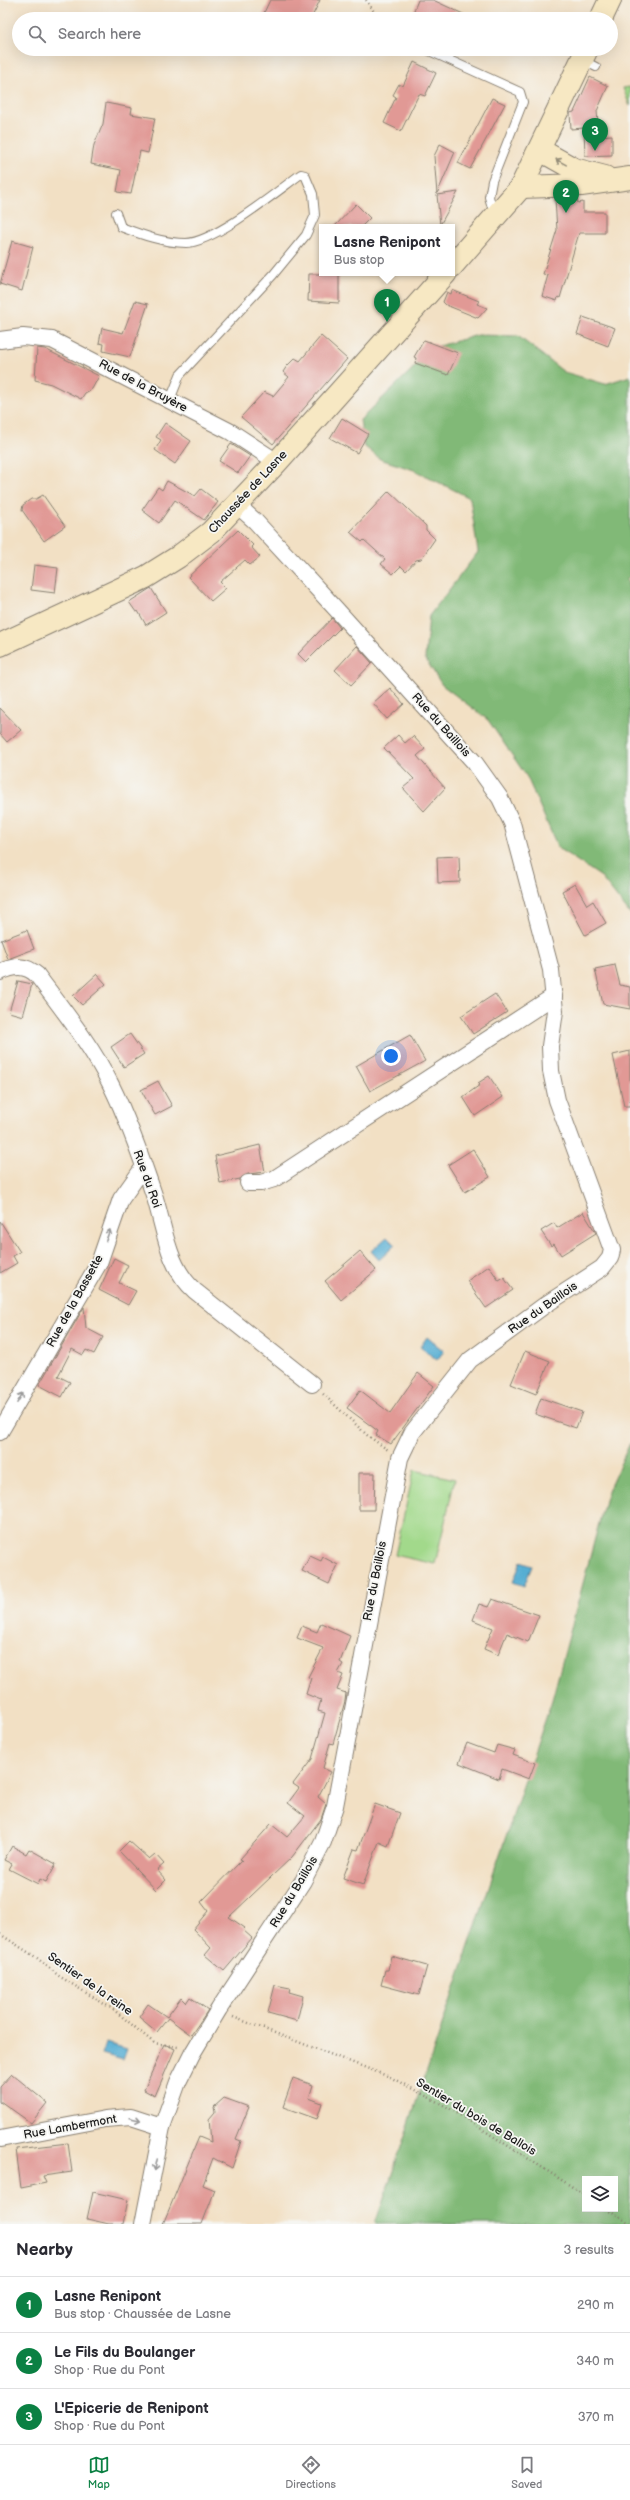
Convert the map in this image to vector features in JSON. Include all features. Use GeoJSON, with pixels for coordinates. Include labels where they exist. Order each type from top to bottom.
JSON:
{"type":"FeatureCollection","features":[{"type":"Feature","properties":{"kind":"street"},"geometry":{"type":"LineString","coordinates":[[604,12],[610,0]]}},
{"type":"Feature","properties":{"kind":"street"},"geometry":{"type":"LineString","coordinates":[[455,263],[521,187],[588,58]]}},
{"type":"Feature","properties":{"kind":"street"},"geometry":{"type":"LineString","coordinates":[[540,150],[574,169],[621,178]]}},
{"type":"Feature","properties":{"kind":"street"},"geometry":{"type":"LineString","coordinates":[[521,187],[581,185],[621,178]]}},
{"type":"Feature","properties":{"kind":"street","name":"Chaussée de Lasne"},"geometry":{"type":"LineString","coordinates":[[0,645],[146,577],[178,557],[211,532],[277,462],[443,276]]}},
{"type":"Feature","properties":{"kind":"street","name":"Rue de la Bruyère"},"geometry":{"type":"LineString","coordinates":[[0,340],[23,337],[52,340],[231,432],[277,462]]}},
{"type":"Feature","properties":{"kind":"street","name":"Rue du Baillois"},"geometry":{"type":"LineString","coordinates":[[143,2224],[162,2126],[192,2054],[219,2009],[302,1881],[323,1842],[335,1806],[400,1458],[416,1428],[470,1360],[545,1305],[602,1268],[610,1258],[612,1250],[557,1100],[551,1071],[550,1046],[555,1011],[551,970],[512,823],[488,780],[330,603],[255,521],[237,505]]}},
{"type":"Feature","properties":{"kind":"street","name":"Rue du Roi"},"geometry":{"type":"LineString","coordinates":[[0,972],[20,966],[30,968],[37,974],[88,1045],[111,1085],[155,1198],[169,1249],[178,1273],[185,1282],[312,1384]]}},
{"type":"Feature","properties":{"kind":"street"},"geometry":{"type":"LineString","coordinates":[[248,1183],[261,1183],[274,1179],[554,996]]}},
{"type":"Feature","properties":{"kind":"street","name":"Rue de la Bassette"},"geometry":{"type":"LineString","coordinates":[[0,1432],[98,1263],[121,1199],[143,1168]]}},
{"type":"Feature","properties":{"kind":"street","name":"Rue Lambermont"},"geometry":{"type":"LineString","coordinates":[[0,2139],[105,2119],[132,2118],[162,2126]]}},
{"type":"Feature","properties":{"kind":"lane"},"geometry":{"type":"LineString","coordinates":[[440,56],[520,92],[523,102],[492,182],[489,197],[495,217]]}},
{"type":"Feature","properties":{"kind":"lane"},"geometry":{"type":"LineString","coordinates":[[116,213],[121,227],[162,240],[188,243],[217,233],[301,174],[305,175],[313,194],[315,215],[306,235],[272,275],[180,375],[170,400]]}},
{"type":"Feature","properties":{"kind":"path"},"geometry":{"type":"LineString","coordinates":[[366,0],[374,12]]}},
{"type":"Feature","properties":{"kind":"path"},"geometry":{"type":"LineString","coordinates":[[312,1384],[367,1435],[400,1458]]}},
{"type":"Feature","properties":{"kind":"path","name":"Sentier de la reine"},"geometry":{"type":"LineString","coordinates":[[0,1934],[18,1944],[59,1976],[114,2010],[154,2043],[180,2047],[192,2054]]}},
{"type":"Feature","properties":{"kind":"path","name":"Sentier du bois de Ballois"},"geometry":{"type":"LineString","coordinates":[[219,2009],[237,2020],[390,2077],[449,2108],[582,2193]]}},
{"type":"Feature","properties":{"kind":"path"},"geometry":{"type":"LineString","coordinates":[[611,2212],[630,2224]]}},
{"type":"Feature","properties":{"kind":"green space"},"geometry":{"type":"Polygon","coordinates":[[[630,87],[630,106],[623,88],[630,87]]]}},
{"type":"Feature","properties":{"kind":"green space"},"geometry":{"type":"Polygon","coordinates":[[[478,335],[518,336],[564,372],[605,384],[630,376],[630,576],[627,579],[630,595],[630,914],[600,876],[558,848],[527,777],[488,720],[442,685],[425,658],[429,616],[478,552],[470,498],[414,470],[380,459],[364,446],[360,420],[435,347],[478,335]]]}},
{"type":"Feature","properties":{"kind":"green space"},"geometry":{"type":"Polygon","coordinates":[[[630,1443],[630,2224],[375,2224],[552,1700],[607,1493],[630,1443]]]}},
{"type":"Feature","properties":{"kind":"green space"},"geometry":{"type":"Polygon","coordinates":[[[414,1470],[455,1479],[435,1564],[395,1555],[414,1470]]]}},
{"type":"Feature","properties":{"kind":"water"},"geometry":{"type":"Polygon","coordinates":[[[387,1237],[395,1245],[379,1260],[371,1251],[387,1237]]]}},
{"type":"Feature","properties":{"kind":"water"},"geometry":{"type":"Polygon","coordinates":[[[427,1337],[444,1351],[437,1360],[420,1347],[427,1337]]]}},
{"type":"Feature","properties":{"kind":"water"},"geometry":{"type":"Polygon","coordinates":[[[521,1562],[532,1566],[524,1586],[513,1582],[521,1562]]]}},
{"type":"Feature","properties":{"kind":"water"},"geometry":{"type":"Polygon","coordinates":[[[106,2043],[127,2049],[123,2060],[102,2054],[106,2043]]]}},
{"type":"Feature","properties":{"kind":"building"},"geometry":{"type":"Polygon","coordinates":[[[270,0],[320,0],[314,12],[264,12],[270,0]]]}},
{"type":"Feature","properties":{"kind":"building"},"geometry":{"type":"Polygon","coordinates":[[[418,0],[433,0],[459,12],[413,12],[418,0]]]}},
{"type":"Feature","properties":{"kind":"building"},"geometry":{"type":"Polygon","coordinates":[[[414,62],[436,73],[425,96],[419,94],[401,131],[384,123],[396,97],[393,95],[399,84],[403,86],[414,62]]]}},
{"type":"Feature","properties":{"kind":"building"},"geometry":{"type":"Polygon","coordinates":[[[590,77],[608,86],[597,111],[599,136],[612,135],[612,155],[585,156],[584,128],[571,129],[570,113],[574,112],[590,77]]]}},
{"type":"Feature","properties":{"kind":"building"},"geometry":{"type":"Polygon","coordinates":[[[492,98],[505,104],[470,169],[458,163],[492,98]]]}},
{"type":"Feature","properties":{"kind":"building"},"geometry":{"type":"Polygon","coordinates":[[[106,103],[132,108],[131,114],[155,118],[148,153],[140,151],[131,194],[117,192],[121,170],[91,164],[94,145],[103,124],[106,103]]]}},
{"type":"Feature","properties":{"kind":"building"},"geometry":{"type":"Polygon","coordinates":[[[440,144],[455,152],[437,194],[434,156],[440,144]]]}},
{"type":"Feature","properties":{"kind":"building"},"geometry":{"type":"Polygon","coordinates":[[[458,192],[441,224],[440,224],[437,195],[458,192]]]}},
{"type":"Feature","properties":{"kind":"building"},"geometry":{"type":"Polygon","coordinates":[[[577,198],[578,203],[583,202],[583,212],[605,212],[605,233],[579,233],[560,298],[558,297],[557,301],[542,296],[548,275],[543,274],[557,230],[555,199],[577,198]]]}},
{"type":"Feature","properties":{"kind":"building"},"geometry":{"type":"Polygon","coordinates":[[[356,204],[370,218],[364,224],[337,224],[356,204]]]}},
{"type":"Feature","properties":{"kind":"building"},"geometry":{"type":"Polygon","coordinates":[[[12,241],[33,247],[22,291],[0,284],[12,241]]]}},
{"type":"Feature","properties":{"kind":"building"},"geometry":{"type":"Polygon","coordinates":[[[309,274],[319,274],[319,276],[339,276],[339,303],[308,301],[309,274]]]}},
{"type":"Feature","properties":{"kind":"building"},"geometry":{"type":"Polygon","coordinates":[[[452,290],[479,301],[477,304],[487,308],[478,318],[446,305],[443,302],[447,292],[451,294],[452,290]]]}},
{"type":"Feature","properties":{"kind":"building"},"geometry":{"type":"Polygon","coordinates":[[[135,301],[148,304],[130,357],[103,351],[104,344],[99,343],[102,328],[123,333],[135,301]]]}},
{"type":"Feature","properties":{"kind":"building"},"geometry":{"type":"Polygon","coordinates":[[[583,317],[615,328],[608,346],[577,334],[583,317]]]}},
{"type":"Feature","properties":{"kind":"building"},"geometry":{"type":"Polygon","coordinates":[[[321,336],[347,359],[273,444],[241,417],[264,392],[273,396],[289,377],[283,372],[287,366],[295,358],[300,361],[321,336]]]}},
{"type":"Feature","properties":{"kind":"building"},"geometry":{"type":"Polygon","coordinates":[[[424,340],[458,353],[448,375],[415,363],[416,358],[414,357],[424,340]]]}},
{"type":"Feature","properties":{"kind":"building"},"geometry":{"type":"Polygon","coordinates":[[[37,348],[45,349],[99,376],[92,389],[85,393],[81,399],[51,384],[35,380],[37,348]]]}},
{"type":"Feature","properties":{"kind":"building"},"geometry":{"type":"Polygon","coordinates":[[[342,418],[368,434],[357,453],[330,438],[342,418]]]}},
{"type":"Feature","properties":{"kind":"building"},"geometry":{"type":"Polygon","coordinates":[[[165,423],[191,441],[175,464],[155,450],[161,440],[156,437],[165,423]]]}},
{"type":"Feature","properties":{"kind":"building"},"geometry":{"type":"Polygon","coordinates":[[[231,444],[250,456],[238,473],[219,461],[231,444]]]}},
{"type":"Feature","properties":{"kind":"building"},"geometry":{"type":"Polygon","coordinates":[[[167,481],[195,496],[201,489],[218,502],[204,520],[175,500],[159,523],[142,510],[158,487],[162,490],[167,481]]]}},
{"type":"Feature","properties":{"kind":"building"},"geometry":{"type":"Polygon","coordinates":[[[389,491],[426,526],[426,530],[435,539],[421,559],[416,560],[406,571],[401,566],[393,574],[381,564],[385,559],[364,540],[362,542],[350,532],[389,491]]]}},
{"type":"Feature","properties":{"kind":"building"},"geometry":{"type":"Polygon","coordinates":[[[43,495],[65,526],[44,541],[22,510],[23,505],[31,499],[36,499],[43,495]]]}},
{"type":"Feature","properties":{"kind":"building"},"geometry":{"type":"Polygon","coordinates":[[[238,530],[253,545],[251,547],[260,557],[250,565],[245,560],[220,582],[226,588],[211,601],[188,577],[238,530]]]}},
{"type":"Feature","properties":{"kind":"building"},"geometry":{"type":"Polygon","coordinates":[[[34,565],[58,568],[55,593],[31,590],[34,565]]]}},
{"type":"Feature","properties":{"kind":"building"},"geometry":{"type":"Polygon","coordinates":[[[151,588],[166,612],[146,625],[138,611],[136,612],[129,602],[151,588]]]}},
{"type":"Feature","properties":{"kind":"building"},"geometry":{"type":"Polygon","coordinates":[[[332,618],[340,628],[306,662],[298,654],[332,618]]]}},
{"type":"Feature","properties":{"kind":"building"},"geometry":{"type":"Polygon","coordinates":[[[357,646],[372,663],[351,685],[335,670],[357,646]]]}},
{"type":"Feature","properties":{"kind":"building"},"geometry":{"type":"Polygon","coordinates":[[[390,688],[404,704],[387,719],[373,703],[390,688]]]}},
{"type":"Feature","properties":{"kind":"building"},"geometry":{"type":"Polygon","coordinates":[[[0,708],[21,730],[7,742],[0,734],[0,708]]]}},
{"type":"Feature","properties":{"kind":"building"},"geometry":{"type":"Polygon","coordinates":[[[398,735],[405,743],[413,736],[425,749],[417,756],[445,788],[424,811],[403,788],[414,779],[384,748],[398,735]]]}},
{"type":"Feature","properties":{"kind":"building"},"geometry":{"type":"Polygon","coordinates":[[[459,856],[460,882],[438,883],[437,857],[459,856]]]}},
{"type":"Feature","properties":{"kind":"building"},"geometry":{"type":"Polygon","coordinates":[[[575,884],[587,905],[593,901],[606,923],[585,935],[562,891],[575,884]]]}},
{"type":"Feature","properties":{"kind":"building"},"geometry":{"type":"Polygon","coordinates":[[[27,930],[34,949],[8,959],[1,940],[27,930]]]}},
{"type":"Feature","properties":{"kind":"building"},"geometry":{"type":"Polygon","coordinates":[[[615,965],[620,985],[630,987],[630,1009],[603,1004],[595,969],[615,965]]]}},
{"type":"Feature","properties":{"kind":"building"},"geometry":{"type":"Polygon","coordinates":[[[97,974],[106,984],[82,1005],[73,996],[97,974]]]}},
{"type":"Feature","properties":{"kind":"building"},"geometry":{"type":"Polygon","coordinates":[[[18,981],[32,984],[23,1016],[9,1012],[18,981]]]}},
{"type":"Feature","properties":{"kind":"building"},"geometry":{"type":"Polygon","coordinates":[[[495,994],[507,1012],[473,1034],[461,1016],[495,994]]]}},
{"type":"Feature","properties":{"kind":"building"},"geometry":{"type":"Polygon","coordinates":[[[130,1034],[144,1054],[124,1067],[111,1047],[130,1034]]]}},
{"type":"Feature","properties":{"kind":"building"},"geometry":{"type":"Polygon","coordinates":[[[410,1035],[425,1061],[370,1091],[356,1066],[410,1035]]]}},
{"type":"Feature","properties":{"kind":"building"},"geometry":{"type":"Polygon","coordinates":[[[630,1051],[630,1106],[624,1106],[613,1055],[630,1051]]]}},
{"type":"Feature","properties":{"kind":"building"},"geometry":{"type":"Polygon","coordinates":[[[489,1076],[503,1097],[475,1116],[463,1097],[480,1085],[478,1083],[489,1076]]]}},
{"type":"Feature","properties":{"kind":"building"},"geometry":{"type":"Polygon","coordinates":[[[158,1081],[172,1106],[155,1115],[141,1090],[158,1081]]]}},
{"type":"Feature","properties":{"kind":"building"},"geometry":{"type":"Polygon","coordinates":[[[260,1145],[265,1172],[248,1174],[240,1179],[220,1183],[215,1156],[260,1145]]]}},
{"type":"Feature","properties":{"kind":"building"},"geometry":{"type":"Polygon","coordinates":[[[473,1149],[490,1177],[465,1192],[448,1165],[473,1149]]]}},
{"type":"Feature","properties":{"kind":"building"},"geometry":{"type":"Polygon","coordinates":[[[583,1212],[596,1233],[561,1255],[554,1244],[551,1246],[541,1231],[554,1223],[557,1228],[583,1212]]]}},
{"type":"Feature","properties":{"kind":"building"},"geometry":{"type":"Polygon","coordinates":[[[0,1221],[20,1252],[13,1256],[17,1263],[0,1273],[0,1221]]]}},
{"type":"Feature","properties":{"kind":"building"},"geometry":{"type":"Polygon","coordinates":[[[360,1251],[376,1270],[341,1300],[325,1281],[360,1251]]]}},
{"type":"Feature","properties":{"kind":"building"},"geometry":{"type":"Polygon","coordinates":[[[114,1258],[128,1265],[119,1283],[136,1291],[128,1305],[99,1290],[114,1258]]]}},
{"type":"Feature","properties":{"kind":"building"},"geometry":{"type":"Polygon","coordinates":[[[489,1266],[499,1281],[504,1278],[513,1290],[486,1308],[467,1281],[489,1266]]]}},
{"type":"Feature","properties":{"kind":"building"},"geometry":{"type":"Polygon","coordinates":[[[84,1307],[86,1328],[103,1337],[94,1354],[86,1350],[83,1355],[72,1349],[58,1376],[70,1382],[62,1397],[39,1385],[84,1307]]]}},
{"type":"Feature","properties":{"kind":"building"},"geometry":{"type":"Polygon","coordinates":[[[525,1351],[550,1361],[536,1394],[511,1384],[525,1351]]]}},
{"type":"Feature","properties":{"kind":"building"},"geometry":{"type":"Polygon","coordinates":[[[418,1373],[434,1386],[391,1444],[376,1435],[378,1431],[347,1408],[360,1390],[390,1413],[418,1373]]]}},
{"type":"Feature","properties":{"kind":"building"},"geometry":{"type":"Polygon","coordinates":[[[541,1398],[582,1412],[576,1428],[535,1414],[541,1398]]]}},
{"type":"Feature","properties":{"kind":"building"},"geometry":{"type":"Polygon","coordinates":[[[359,1473],[375,1473],[374,1510],[359,1510],[359,1473]]]}},
{"type":"Feature","properties":{"kind":"building"},"geometry":{"type":"Polygon","coordinates":[[[310,1556],[321,1561],[323,1557],[338,1565],[329,1584],[302,1571],[310,1556]]]}},
{"type":"Feature","properties":{"kind":"building"},"geometry":{"type":"Polygon","coordinates":[[[492,1599],[539,1615],[528,1642],[507,1633],[498,1655],[484,1649],[493,1628],[473,1620],[479,1604],[488,1607],[492,1599]]]}},
{"type":"Feature","properties":{"kind":"building"},"geometry":{"type":"Polygon","coordinates":[[[321,1623],[350,1636],[340,1662],[343,1664],[338,1673],[343,1675],[337,1690],[346,1693],[345,1701],[333,1744],[330,1743],[323,1768],[331,1772],[318,1797],[326,1804],[321,1819],[292,1857],[229,1917],[245,1928],[243,1930],[252,1938],[224,1971],[205,1955],[211,1948],[193,1929],[208,1911],[201,1902],[242,1860],[240,1859],[271,1824],[287,1837],[305,1816],[288,1803],[299,1788],[293,1784],[312,1759],[325,1713],[318,1711],[321,1700],[306,1694],[311,1678],[308,1677],[323,1648],[297,1638],[302,1626],[317,1632],[321,1623]]]}},
{"type":"Feature","properties":{"kind":"building"},"geometry":{"type":"Polygon","coordinates":[[[467,1743],[494,1753],[497,1745],[515,1750],[513,1755],[535,1763],[529,1779],[502,1769],[499,1779],[459,1763],[467,1743]]]}},
{"type":"Feature","properties":{"kind":"building"},"geometry":{"type":"Polygon","coordinates":[[[375,1804],[400,1813],[388,1846],[379,1842],[363,1885],[343,1878],[354,1849],[358,1850],[375,1804]]]}},
{"type":"Feature","properties":{"kind":"building"},"geometry":{"type":"Polygon","coordinates":[[[129,1841],[149,1859],[155,1854],[164,1864],[157,1870],[166,1880],[156,1890],[119,1851],[129,1841]]]}},
{"type":"Feature","properties":{"kind":"building"},"geometry":{"type":"Polygon","coordinates":[[[12,1846],[26,1854],[29,1849],[56,1864],[46,1882],[40,1879],[38,1884],[9,1869],[12,1864],[4,1860],[12,1846]]]}},
{"type":"Feature","properties":{"kind":"building"},"geometry":{"type":"Polygon","coordinates":[[[391,1956],[427,1966],[419,1995],[381,1985],[385,1970],[388,1970],[391,1956]]]}},
{"type":"Feature","properties":{"kind":"building"},"geometry":{"type":"Polygon","coordinates":[[[275,1985],[290,1988],[289,1992],[303,1996],[297,2021],[268,2013],[275,1985]]]}},
{"type":"Feature","properties":{"kind":"building"},"geometry":{"type":"Polygon","coordinates":[[[190,1997],[208,2010],[191,2035],[168,2018],[157,2032],[139,2017],[148,2004],[167,2017],[181,1998],[186,2003],[190,1997]]]}},
{"type":"Feature","properties":{"kind":"building"},"geometry":{"type":"Polygon","coordinates":[[[164,2044],[175,2049],[155,2096],[144,2090],[164,2044]]]}},
{"type":"Feature","properties":{"kind":"building"},"geometry":{"type":"Polygon","coordinates":[[[12,2074],[47,2103],[31,2123],[0,2101],[0,2087],[12,2074]]]}},
{"type":"Feature","properties":{"kind":"building"},"geometry":{"type":"Polygon","coordinates":[[[293,2078],[313,2085],[309,2098],[322,2103],[317,2119],[283,2107],[293,2078]]]}},
{"type":"Feature","properties":{"kind":"building"},"geometry":{"type":"Polygon","coordinates":[[[224,2098],[249,2107],[236,2139],[241,2141],[232,2168],[213,2158],[203,2185],[215,2190],[202,2224],[163,2224],[199,2137],[211,2142],[209,2119],[215,2112],[214,2107],[224,2098]]]}},
{"type":"Feature","properties":{"kind":"building"},"geometry":{"type":"Polygon","coordinates":[[[68,2143],[72,2172],[43,2176],[46,2183],[21,2188],[16,2149],[68,2143]]]}},
{"type":"Feature","properties":{"kind":"building"},"geometry":{"type":"Polygon","coordinates":[[[93,2192],[128,2200],[123,2224],[109,2224],[87,2219],[93,2192]]]}},
{"type":"Feature","properties":{"kind":"place","name":"L'Epicerie de Renipont"},"geometry":{"type":"Point","coordinates":[595,151]}},
{"type":"Feature","properties":{"kind":"place","name":"Le Fils du Boulanger"},"geometry":{"type":"Point","coordinates":[566,213]}},
{"type":"Feature","properties":{"kind":"place","name":"Lasne Renipont"},"geometry":{"type":"Point","coordinates":[387,322]}}]}
